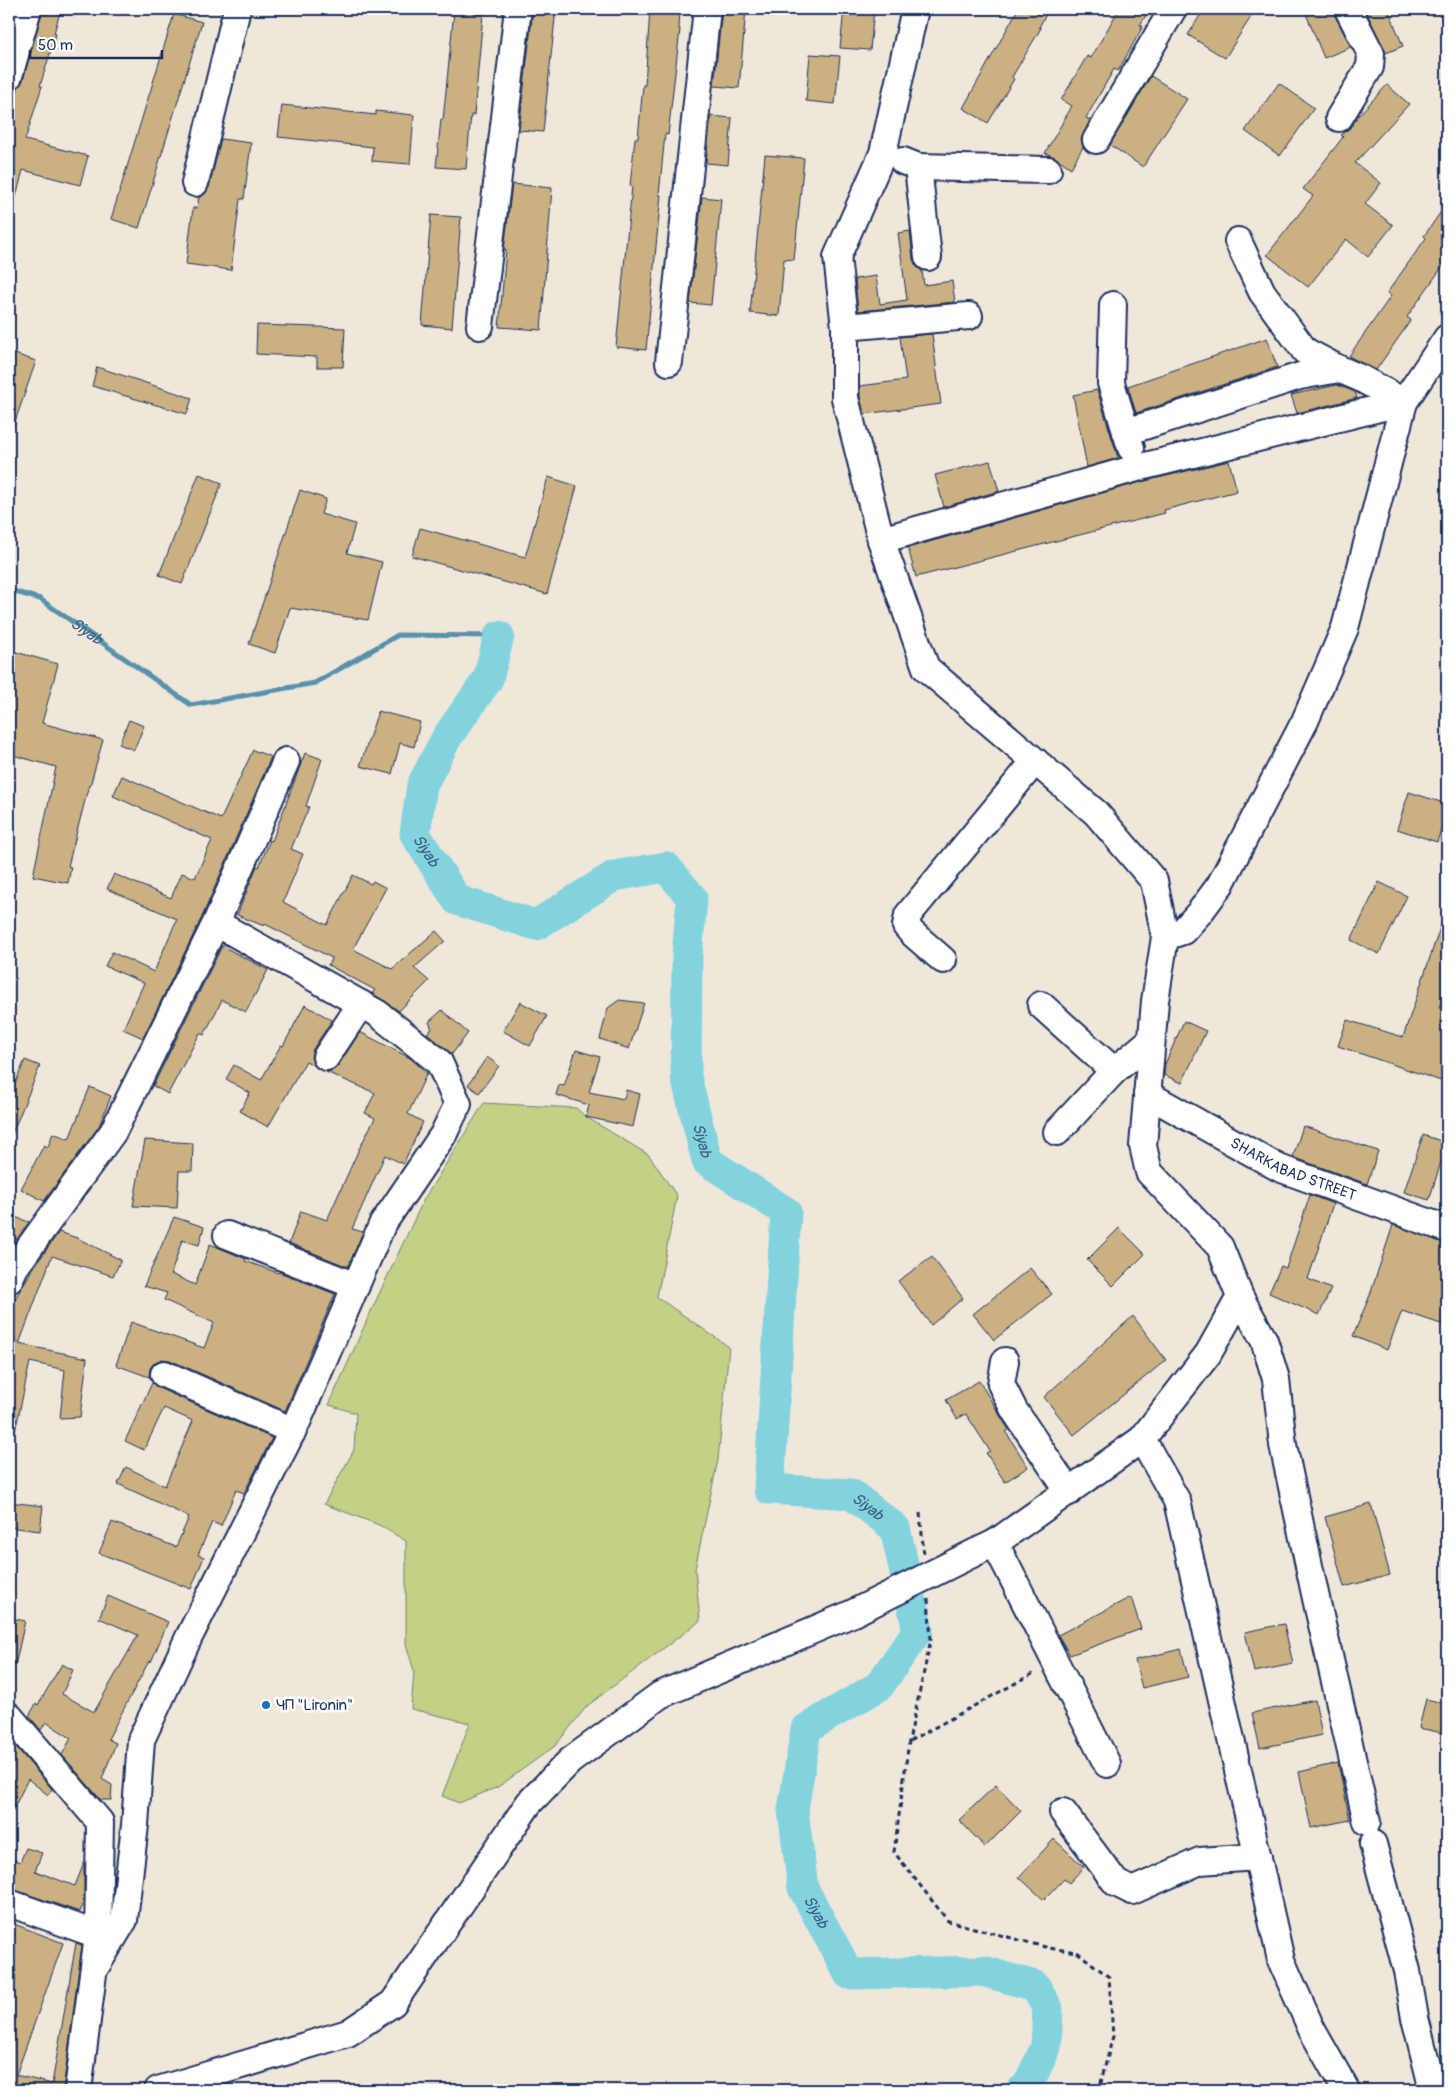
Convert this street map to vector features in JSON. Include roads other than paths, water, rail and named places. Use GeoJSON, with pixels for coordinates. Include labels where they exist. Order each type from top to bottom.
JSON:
{"type":"FeatureCollection","features":[{"type":"Feature","properties":{"kind":"street"},"geometry":{"type":"LineString","coordinates":[[9,76],[28,9]]}},
{"type":"Feature","properties":{"kind":"street"},"geometry":{"type":"LineString","coordinates":[[195,183],[237,9]]}},
{"type":"Feature","properties":{"kind":"street"},"geometry":{"type":"LineString","coordinates":[[480,326],[518,9]]}},
{"type":"Feature","properties":{"kind":"street"},"geometry":{"type":"LineString","coordinates":[[669,362],[708,9]]}},
{"type":"Feature","properties":{"kind":"street"},"geometry":{"type":"LineString","coordinates":[[916,9],[883,153],[837,257],[845,327],[845,398],[881,540],[926,668],[1096,813],[1154,881],[1165,937],[1155,1001],[1143,1146],[1149,1172],[1220,1247],[1240,1297],[1264,1340],[1276,1379],[1283,1445],[1317,1603],[1370,1833],[1407,1971],[1415,2018],[1433,2090]]}},
{"type":"Feature","properties":{"kind":"street"},"geometry":{"type":"LineString","coordinates":[[1096,140],[1173,9]]}},
{"type":"Feature","properties":{"kind":"street"},"geometry":{"type":"LineString","coordinates":[[1338,118],[1370,67],[1372,54],[1348,9]]}},
{"type":"Feature","properties":{"kind":"street"},"geometry":{"type":"LineString","coordinates":[[883,153],[918,167],[1048,170]]}},
{"type":"Feature","properties":{"kind":"street"},"geometry":{"type":"LineString","coordinates":[[918,167],[928,257]]}},
{"type":"Feature","properties":{"kind":"street"},"geometry":{"type":"LineString","coordinates":[[1238,241],[1262,292],[1305,351],[1404,402]]}},
{"type":"Feature","properties":{"kind":"street"},"geometry":{"type":"LineString","coordinates":[[1113,305],[1112,383],[1137,468]]}},
{"type":"Feature","properties":{"kind":"street"},"geometry":{"type":"LineString","coordinates":[[845,327],[969,316]]}},
{"type":"Feature","properties":{"kind":"street"},"geometry":{"type":"LineString","coordinates":[[1165,937],[1183,931],[1220,885],[1305,721],[1345,628],[1404,402],[1447,338]]}},
{"type":"Feature","properties":{"kind":"street"},"geometry":{"type":"LineString","coordinates":[[1126,432],[1300,376],[1338,369]]}},
{"type":"Feature","properties":{"kind":"street"},"geometry":{"type":"LineString","coordinates":[[881,540],[1137,468],[1404,402]]}},
{"type":"Feature","properties":{"kind":"street"},"geometry":{"type":"LineString","coordinates":[[9,1280],[15,1267],[113,1132],[216,923],[286,761]]}},
{"type":"Feature","properties":{"kind":"street"},"geometry":{"type":"LineString","coordinates":[[944,960],[912,934],[906,926],[908,915],[1035,761]]}},
{"type":"Feature","properties":{"kind":"street"},"geometry":{"type":"LineString","coordinates":[[95,1968],[124,1920],[135,1825],[141,1740],[189,1637],[293,1431],[382,1225],[443,1135],[458,1104],[438,1062],[377,1013],[216,923]]}},
{"type":"Feature","properties":{"kind":"street"},"geometry":{"type":"LineString","coordinates":[[326,1057],[361,1004]]}},
{"type":"Feature","properties":{"kind":"street"},"geometry":{"type":"LineString","coordinates":[[1041,1005],[1114,1071]]}},
{"type":"Feature","properties":{"kind":"street"},"geometry":{"type":"LineString","coordinates":[[1057,1132],[1114,1071],[1151,1040]]}},
{"type":"Feature","properties":{"kind":"street","name":"SHARKABAD STREET"},"geometry":{"type":"LineString","coordinates":[[1147,1094],[1279,1168],[1447,1229]]}},
{"type":"Feature","properties":{"kind":"street"},"geometry":{"type":"LineString","coordinates":[[227,1235],[356,1286]]}},
{"type":"Feature","properties":{"kind":"street"},"geometry":{"type":"LineString","coordinates":[[158,2090],[348,2034],[393,2003],[529,1803],[570,1761],[660,1695],[851,1614],[986,1548],[1069,1492],[1142,1439],[1208,1354],[1240,1297]]}},
{"type":"Feature","properties":{"kind":"street"},"geometry":{"type":"LineString","coordinates":[[1005,1361],[1001,1384],[1014,1410],[1069,1492]]}},
{"type":"Feature","properties":{"kind":"street"},"geometry":{"type":"LineString","coordinates":[[164,1374],[293,1431]]}},
{"type":"Feature","properties":{"kind":"street"},"geometry":{"type":"LineString","coordinates":[[1142,1439],[1177,1501],[1281,1960],[1312,2030],[1346,2090]]}},
{"type":"Feature","properties":{"kind":"street"},"geometry":{"type":"LineString","coordinates":[[986,1548],[1055,1661],[1107,1764]]}},
{"type":"Feature","properties":{"kind":"street"},"geometry":{"type":"LineString","coordinates":[[9,1716],[100,1822],[98,1935],[78,2090]]}},
{"type":"Feature","properties":{"kind":"street"},"geometry":{"type":"LineString","coordinates":[[1063,1812],[1116,1883],[1132,1891],[1200,1861],[1258,1856]]}},
{"type":"Feature","properties":{"kind":"street"},"geometry":{"type":"LineString","coordinates":[[9,1903],[98,1935]]}},
{"type":"Feature","properties":{"kind":"waterway","name":"Siyab"},"geometry":{"type":"LineString","coordinates":[[9,590],[40,599],[191,705],[315,683],[398,635],[499,636]]}},
{"type":"Feature","properties":{"kind":"waterway","name":"Siyab"},"geometry":{"type":"LineString","coordinates":[[499,636],[488,679],[447,737],[422,785],[415,834],[457,900],[536,925],[614,876],[666,867],[692,898],[687,956],[686,1077],[707,1161],[786,1212],[769,1489],[851,1494],[895,1528],[918,1630],[879,1686],[806,1729],[793,1810],[803,1888],[849,1974],[983,1971],[1035,1986],[1048,2009],[1046,2047],[1027,2087],[1022,2090]]}},
{"type":"Feature","properties":{"kind":"place","name":"ЧП \"Lironin\""},"geometry":{"type":"Point","coordinates":[266,1705]}}]}
